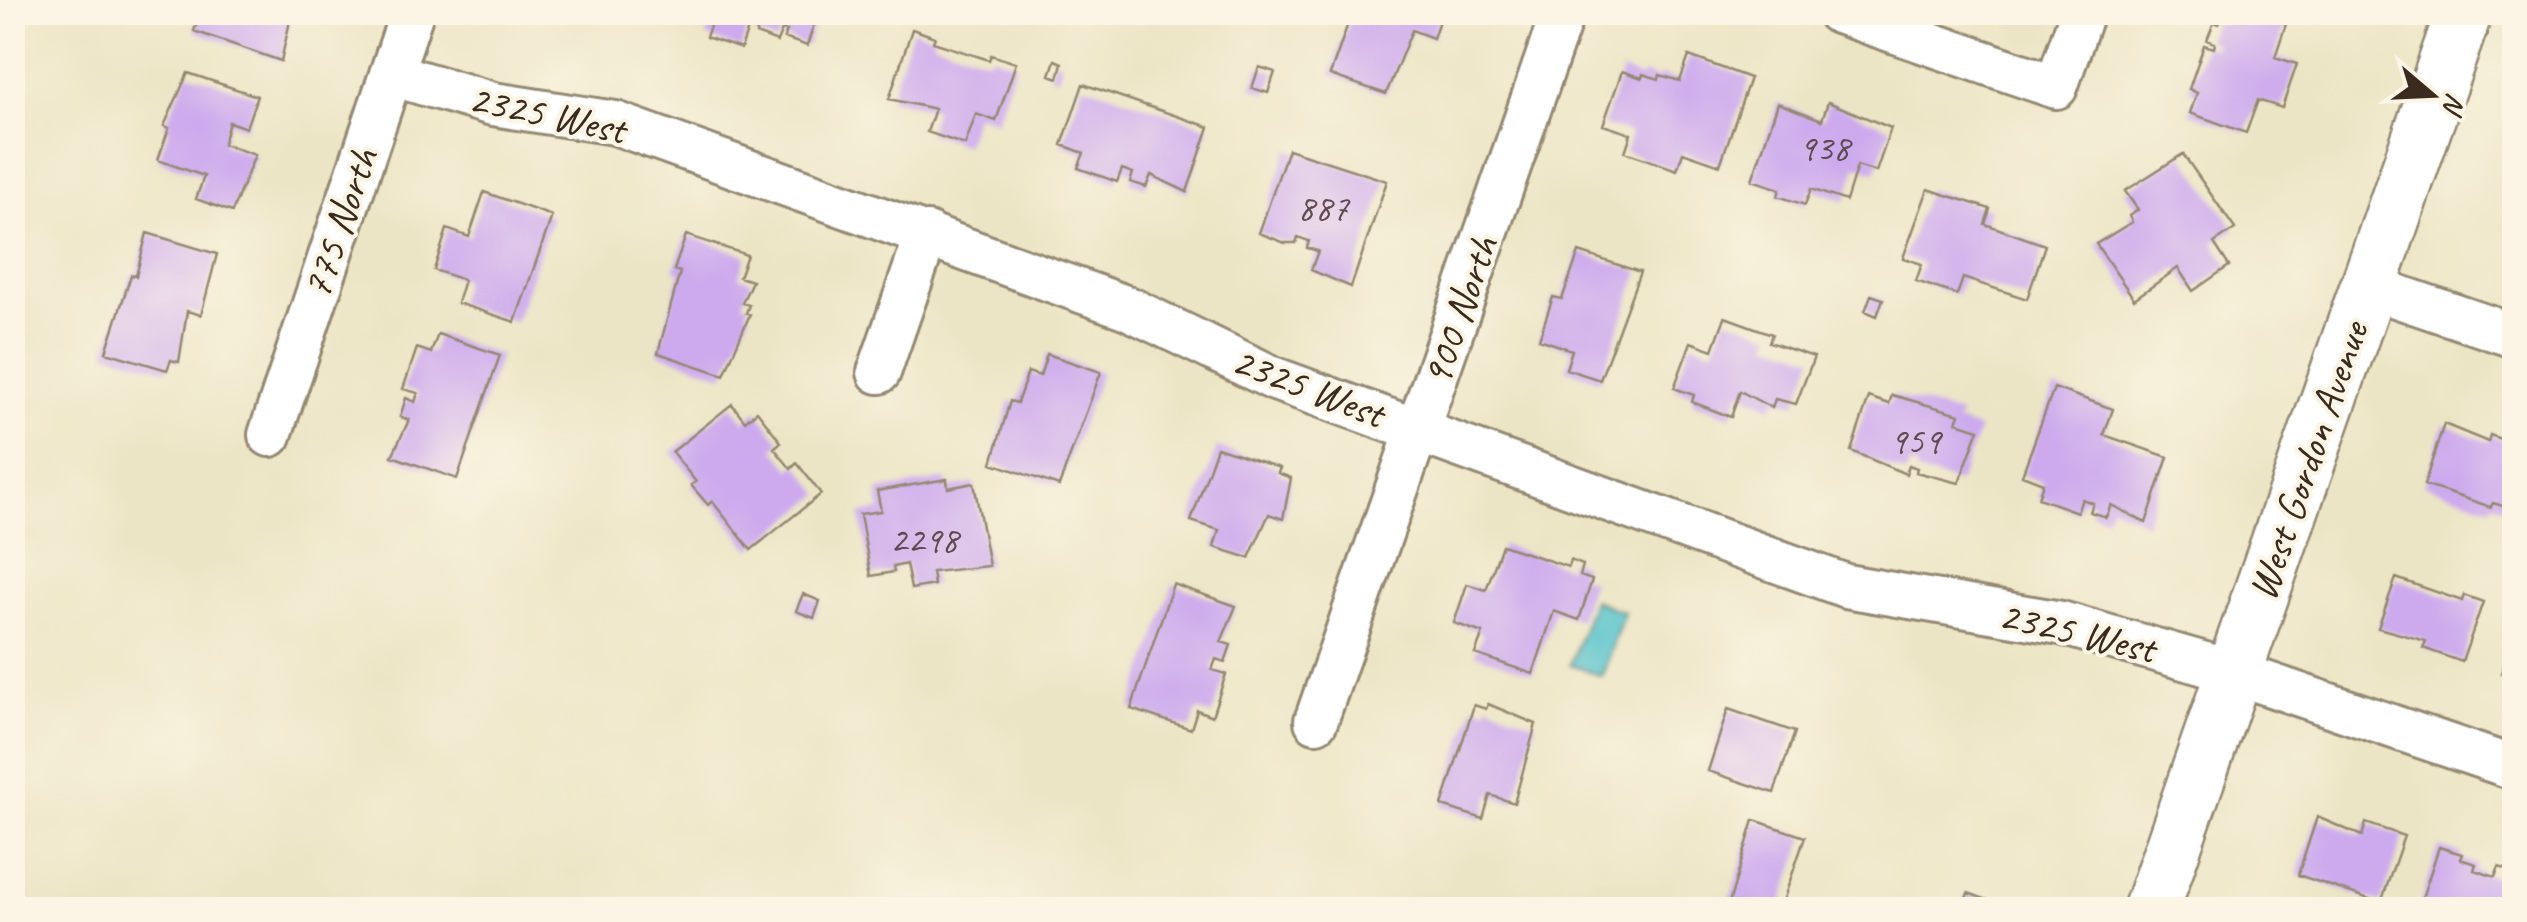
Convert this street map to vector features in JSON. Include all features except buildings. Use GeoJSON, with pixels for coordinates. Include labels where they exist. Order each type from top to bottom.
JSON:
{"type":"FeatureCollection","features":[{"type":"Feature","properties":{"kind":"main road","name":"West Gordon Avenue"},"geometry":{"type":"LineString","coordinates":[[2151,910],[2464,12]]}},
{"type":"Feature","properties":{"kind":"street","name":"775 North"},"geometry":{"type":"LineString","coordinates":[[270,435],[412,12]]}},
{"type":"Feature","properties":{"kind":"street","name":"900 North"},"geometry":{"type":"LineString","coordinates":[[1316,721],[1563,12]]}},
{"type":"Feature","properties":{"kind":"street"},"geometry":{"type":"LineString","coordinates":[[1838,12],[2056,87],[2082,12]]}},
{"type":"Feature","properties":{"kind":"street","name":"2325 West"},"geometry":{"type":"LineString","coordinates":[[391,74],[493,104],[615,123],[1128,308],[1274,379],[1846,586],[2062,624],[2234,672],[2514,768]]}},
{"type":"Feature","properties":{"kind":"street"},"geometry":{"type":"LineString","coordinates":[[879,372],[928,234]]}},
{"type":"Feature","properties":{"kind":"street"},"geometry":{"type":"LineString","coordinates":[[2370,286],[2514,336]]}},
{"type":"Feature","properties":{"kind":"water"},"geometry":{"type":"Polygon","coordinates":[[[1593,600],[1624,612],[1602,676],[1570,665],[1593,600]]]}}]}
